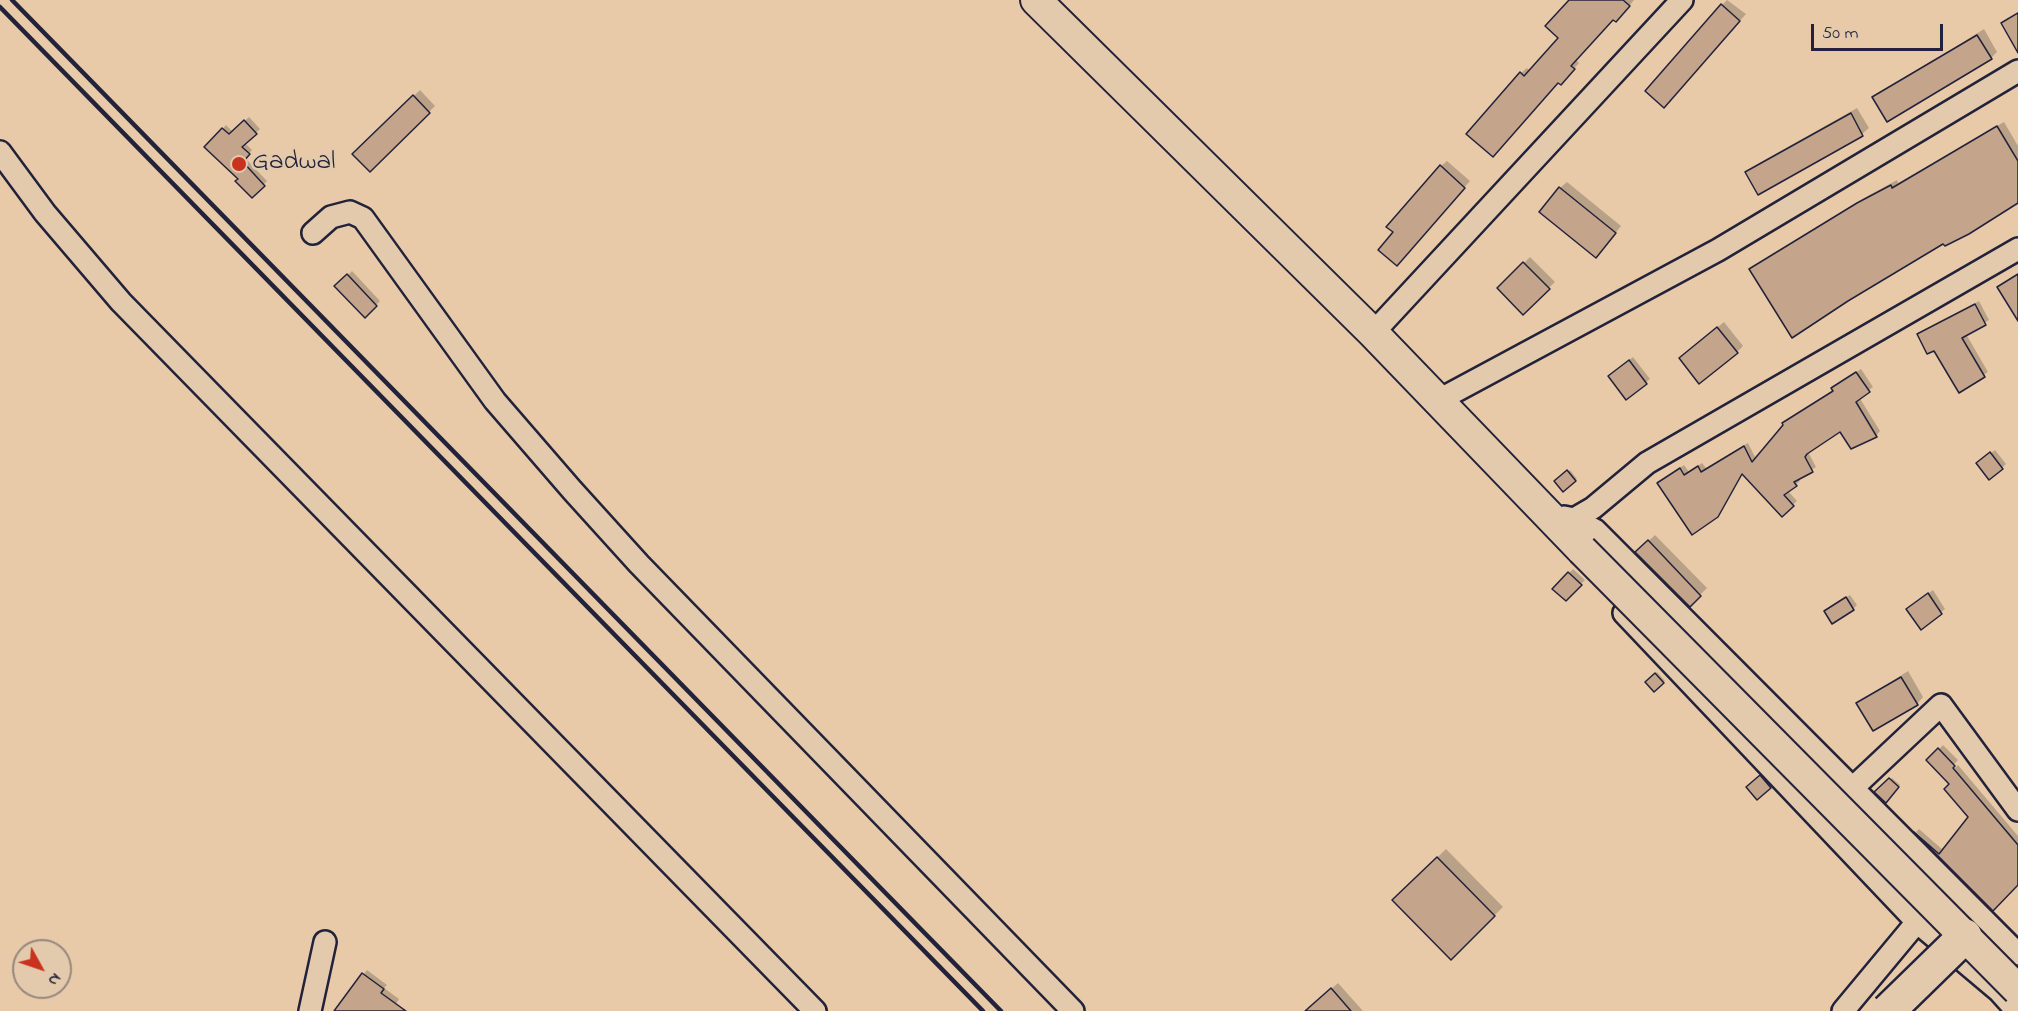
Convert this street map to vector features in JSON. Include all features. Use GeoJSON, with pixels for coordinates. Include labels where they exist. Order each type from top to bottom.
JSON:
{"type":"FeatureCollection","features":[{"type":"Feature","properties":{"kind":"main road"},"geometry":{"type":"LineString","coordinates":[[1036,0],[1439,400],[1560,516],[1582,550],[1965,936],[2008,990]]}},
{"type":"Feature","properties":{"kind":"main road"},"geometry":{"type":"LineString","coordinates":[[1888,1011],[1965,936]]}},
{"type":"Feature","properties":{"kind":"street"},"geometry":{"type":"LineString","coordinates":[[1373,333],[1682,0]]}},
{"type":"Feature","properties":{"kind":"street"},"geometry":{"type":"LineString","coordinates":[[1439,400],[1718,250],[2018,71]]}},
{"type":"Feature","properties":{"kind":"street"},"geometry":{"type":"LineString","coordinates":[[0,152],[45,213],[121,302],[815,1011]]}},
{"type":"Feature","properties":{"kind":"street"},"geometry":{"type":"LineString","coordinates":[[313,233],[331,217],[340,214],[350,212],[363,219],[495,401],[572,490],[639,564],[1073,1011]]}},
{"type":"Feature","properties":{"kind":"street"},"geometry":{"type":"LineString","coordinates":[[1560,516],[1593,508],[1647,463],[2018,249]]}},
{"type":"Feature","properties":{"kind":"street"},"geometry":{"type":"LineString","coordinates":[[1560,516],[1595,530],[2018,954]]}},
{"type":"Feature","properties":{"kind":"street"},"geometry":{"type":"LineString","coordinates":[[1560,516],[1556,537],[1572,558],[1917,922],[2008,990],[2017,1011]]}},
{"type":"Feature","properties":{"kind":"street"},"geometry":{"type":"LineString","coordinates":[[1821,820],[1941,705],[2016,803]]}},
{"type":"Feature","properties":{"kind":"street"},"geometry":{"type":"LineString","coordinates":[[1843,1011],[1917,922]]}},
{"type":"Feature","properties":{"kind":"street"},"geometry":{"type":"LineString","coordinates":[[310,1011],[325,942]]}},
{"type":"Feature","properties":{"kind":"street"},"geometry":{"type":"LineString","coordinates":[[2008,990],[2018,980]]}},
{"type":"Feature","properties":{"kind":"building"},"geometry":{"type":"Polygon","coordinates":[[[1569,0],[1623,0],[1630,6],[1616,22],[1613,20],[1571,66],[1575,69],[1561,85],[1558,83],[1493,157],[1466,134],[1520,72],[1524,76],[1558,38],[1545,26],[1569,0]]]}},
{"type":"Feature","properties":{"kind":"building"},"geometry":{"type":"Polygon","coordinates":[[[1721,4],[1740,21],[1664,108],[1645,91],[1721,4]]]}},
{"type":"Feature","properties":{"kind":"building"},"geometry":{"type":"Polygon","coordinates":[[[2018,13],[2018,53],[2001,23],[2018,13]]]}},
{"type":"Feature","properties":{"kind":"building"},"geometry":{"type":"Polygon","coordinates":[[[1977,35],[1992,59],[1887,122],[1872,97],[1977,35]]]}},
{"type":"Feature","properties":{"kind":"building"},"geometry":{"type":"Polygon","coordinates":[[[413,95],[430,113],[370,172],[352,154],[413,95]]]}},
{"type":"Feature","properties":{"kind":"building"},"geometry":{"type":"Polygon","coordinates":[[[1851,113],[1863,136],[1758,195],[1745,172],[1851,113]]]}},
{"type":"Feature","properties":{"kind":"building"},"geometry":{"type":"Polygon","coordinates":[[[244,120],[257,134],[242,147],[250,154],[243,162],[265,186],[252,198],[235,181],[238,179],[204,147],[222,128],[229,134],[244,120]]]}},
{"type":"Feature","properties":{"kind":"building"},"geometry":{"type":"Polygon","coordinates":[[[1997,126],[2018,161],[2018,203],[1969,234],[1945,246],[1943,244],[1848,301],[1792,338],[1749,269],[1857,203],[1891,185],[1892,188],[1997,126]]]}},
{"type":"Feature","properties":{"kind":"building"},"geometry":{"type":"Polygon","coordinates":[[[1440,165],[1465,188],[1397,266],[1378,250],[1393,232],[1386,227],[1440,165]]]}},
{"type":"Feature","properties":{"kind":"building"},"geometry":{"type":"Polygon","coordinates":[[[1559,187],[1616,233],[1596,258],[1539,212],[1559,187]]]}},
{"type":"Feature","properties":{"kind":"building"},"geometry":{"type":"Polygon","coordinates":[[[1523,262],[1550,289],[1523,315],[1497,288],[1523,262]]]}},
{"type":"Feature","properties":{"kind":"building"},"geometry":{"type":"Polygon","coordinates":[[[347,274],[377,306],[365,318],[334,286],[347,274]]]}},
{"type":"Feature","properties":{"kind":"building"},"geometry":{"type":"Polygon","coordinates":[[[2018,274],[2018,321],[1997,287],[2018,274]]]}},
{"type":"Feature","properties":{"kind":"building"},"geometry":{"type":"Polygon","coordinates":[[[1975,304],[1986,325],[1962,338],[1985,377],[1959,393],[1934,351],[1927,354],[1917,334],[1975,304]]]}},
{"type":"Feature","properties":{"kind":"building"},"geometry":{"type":"Polygon","coordinates":[[[1717,327],[1738,353],[1699,384],[1679,358],[1717,327]]]}},
{"type":"Feature","properties":{"kind":"building"},"geometry":{"type":"Polygon","coordinates":[[[1629,360],[1647,384],[1626,400],[1608,376],[1629,360]]]}},
{"type":"Feature","properties":{"kind":"building"},"geometry":{"type":"Polygon","coordinates":[[[1856,372],[1870,392],[1856,402],[1877,437],[1851,449],[1840,432],[1807,454],[1805,457],[1813,472],[1794,482],[1797,486],[1784,495],[1794,506],[1782,517],[1742,474],[1718,517],[1692,535],[1657,483],[1680,468],[1684,475],[1698,466],[1701,472],[1744,446],[1752,462],[1783,425],[1782,423],[1833,391],[1831,388],[1856,372]]]}},
{"type":"Feature","properties":{"kind":"building"},"geometry":{"type":"Polygon","coordinates":[[[1990,452],[2003,469],[1989,480],[1976,463],[1990,452]]]}},
{"type":"Feature","properties":{"kind":"building"},"geometry":{"type":"Polygon","coordinates":[[[1567,470],[1576,481],[1563,492],[1554,481],[1567,470]]]}},
{"type":"Feature","properties":{"kind":"building"},"geometry":{"type":"Polygon","coordinates":[[[1648,540],[1701,596],[1690,607],[1635,552],[1648,540]]]}},
{"type":"Feature","properties":{"kind":"building"},"geometry":{"type":"Polygon","coordinates":[[[1568,572],[1582,585],[1566,601],[1552,589],[1568,572]]]}},
{"type":"Feature","properties":{"kind":"building"},"geometry":{"type":"Polygon","coordinates":[[[1928,593],[1942,614],[1921,630],[1906,609],[1928,593]]]}},
{"type":"Feature","properties":{"kind":"building"},"geometry":{"type":"Polygon","coordinates":[[[1846,597],[1854,610],[1832,624],[1824,611],[1846,597]]]}},
{"type":"Feature","properties":{"kind":"building"},"geometry":{"type":"Polygon","coordinates":[[[1655,673],[1664,683],[1654,692],[1645,682],[1655,673]]]}},
{"type":"Feature","properties":{"kind":"building"},"geometry":{"type":"Polygon","coordinates":[[[1901,677],[1918,705],[1873,731],[1856,703],[1901,677]]]}},
{"type":"Feature","properties":{"kind":"building"},"geometry":{"type":"Polygon","coordinates":[[[1938,748],[2018,845],[2018,885],[1993,911],[1914,832],[1939,854],[1968,817],[1944,789],[1949,784],[1926,760],[1938,748]]]}},
{"type":"Feature","properties":{"kind":"building"},"geometry":{"type":"Polygon","coordinates":[[[1760,775],[1771,788],[1757,800],[1746,787],[1760,775]]]}},
{"type":"Feature","properties":{"kind":"building"},"geometry":{"type":"Polygon","coordinates":[[[1889,778],[1899,787],[1886,803],[1874,792],[1889,778]]]}},
{"type":"Feature","properties":{"kind":"building"},"geometry":{"type":"Polygon","coordinates":[[[1437,857],[1495,916],[1451,960],[1392,900],[1437,857]]]}},
{"type":"Feature","properties":{"kind":"building"},"geometry":{"type":"Polygon","coordinates":[[[362,973],[384,989],[381,993],[406,1011],[334,1011],[362,973]]]}},
{"type":"Feature","properties":{"kind":"building"},"geometry":{"type":"Polygon","coordinates":[[[1331,988],[1351,1011],[1305,1011],[1331,988]]]}},
{"type":"Feature","properties":{"kind":"railway"},"geometry":{"type":"LineString","coordinates":[[12,0],[1001,1011]]}},
{"type":"Feature","properties":{"kind":"railway"},"geometry":{"type":"LineString","coordinates":[[0,7],[983,1011]]}},
{"type":"Feature","properties":{"kind":"place","name":"Gadwal"},"geometry":{"type":"Point","coordinates":[239,164]}}]}
